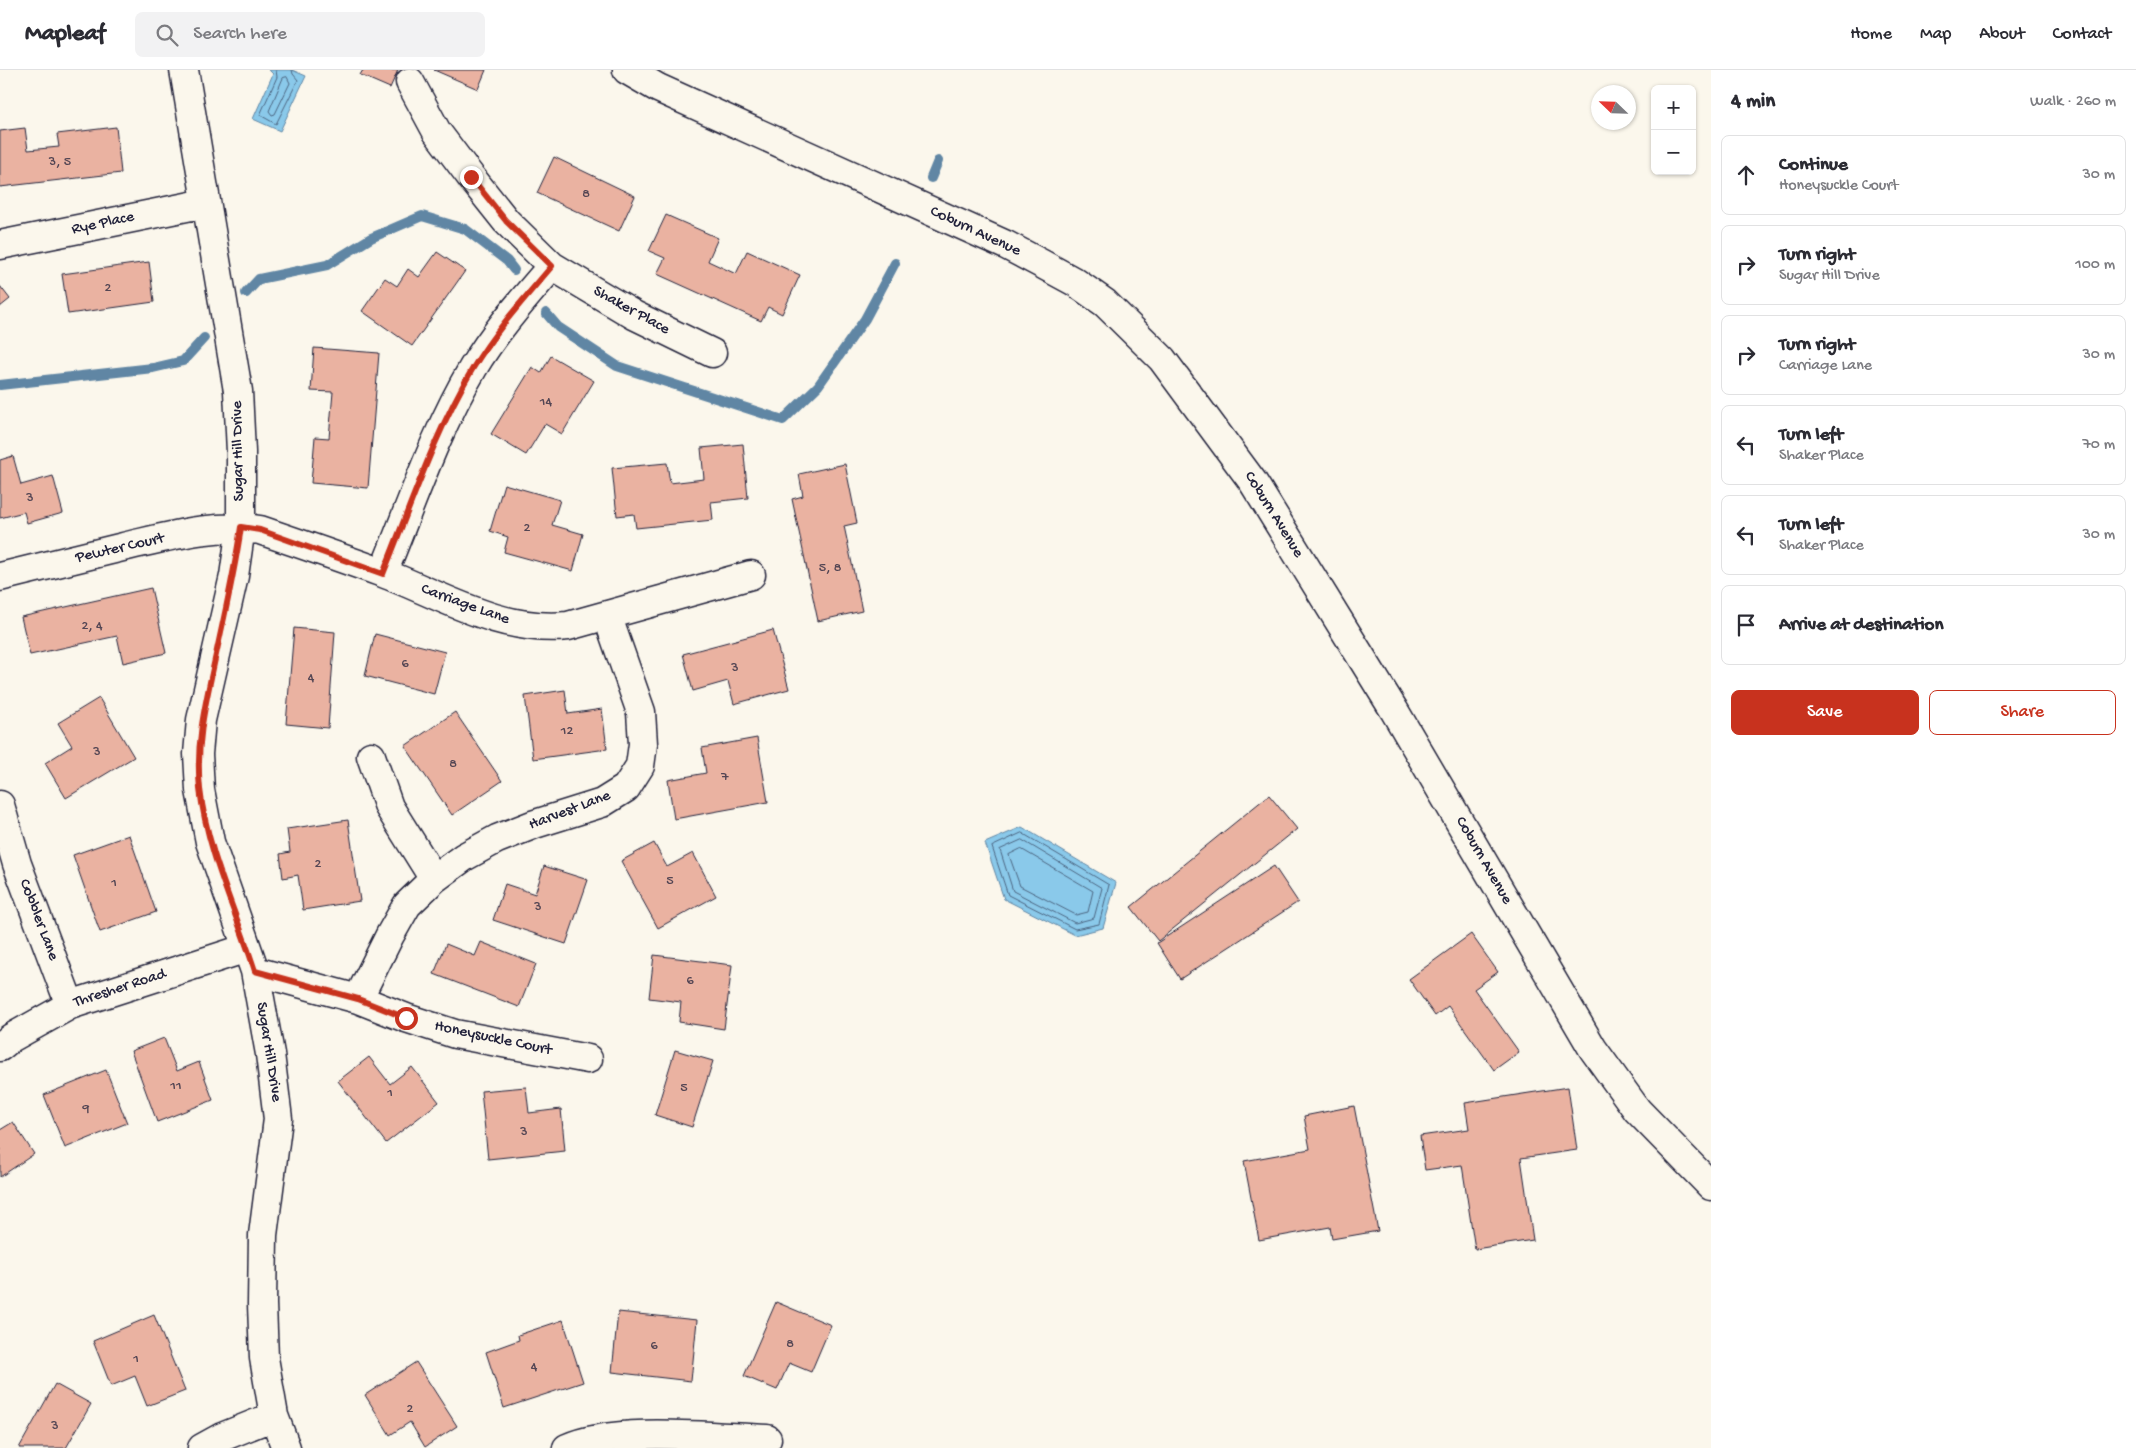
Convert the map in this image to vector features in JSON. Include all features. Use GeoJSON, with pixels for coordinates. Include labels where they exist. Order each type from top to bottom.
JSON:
{"type":"FeatureCollection","features":[{"type":"Feature","properties":{"kind":"street","name":"Sugar Hill Drive"},"geometry":{"type":"LineString","coordinates":[[184,70],[238,391],[241,452],[241,527],[234,576],[201,720],[198,754],[200,790],[210,842],[251,959],[270,1054],[278,1120],[263,1235],[262,1304],[264,1358],[274,1416],[286,1448]]}},
{"type":"Feature","properties":{"kind":"street","name":"Coburn Avenue"},"geometry":{"type":"LineString","coordinates":[[627,70],[658,88],[1006,245],[1075,282],[1105,303],[1138,333],[1162,359],[1253,482],[1394,710],[1593,1049],[1637,1110],[1711,1186]]}},
{"type":"Feature","properties":{"kind":"street","name":"Shaker Place"},"geometry":{"type":"LineString","coordinates":[[410,82],[437,132],[471,177],[506,221],[552,266],[634,314],[712,353]]}},
{"type":"Feature","properties":{"kind":"street","name":"Rye Place"},"geometry":{"type":"LineString","coordinates":[[0,246],[206,203]]}},
{"type":"Feature","properties":{"kind":"street"},"geometry":{"type":"LineString","coordinates":[[383,574],[448,414],[474,367],[502,325],[552,266]]}},
{"type":"Feature","properties":{"kind":"street","name":"Carriage Lane"},"geometry":{"type":"LineString","coordinates":[[241,527],[260,530],[383,574],[485,615],[528,626],[568,626],[751,575]]}},
{"type":"Feature","properties":{"kind":"street","name":"Pewter Court"},"geometry":{"type":"LineString","coordinates":[[0,577],[141,543],[204,530],[241,527]]}},
{"type":"Feature","properties":{"kind":"street","name":"Harvest Lane"},"geometry":{"type":"LineString","coordinates":[[358,999],[407,905],[434,879],[464,857],[497,839],[535,824],[602,802],[626,788],[640,766],[643,744],[641,712],[607,615]]}},
{"type":"Feature","properties":{"kind":"street"},"geometry":{"type":"LineString","coordinates":[[371,756],[389,807],[434,879]]}},
{"type":"Feature","properties":{"kind":"street","name":"Cobbler Lane"},"geometry":{"type":"LineString","coordinates":[[0,805],[17,864],[70,1005]]}},
{"type":"Feature","properties":{"kind":"street","name":"Honeysuckle Court"},"geometry":{"type":"LineString","coordinates":[[251,959],[406,1018],[456,1034],[588,1059]]}},
{"type":"Feature","properties":{"kind":"street","name":"Thresher Road"},"geometry":{"type":"LineString","coordinates":[[0,1047],[11,1038],[70,1005],[251,959]]}},
{"type":"Feature","properties":{"kind":"street"},"geometry":{"type":"LineString","coordinates":[[202,1448],[222,1437],[274,1416]]}},
{"type":"Feature","properties":{"kind":"street"},"geometry":{"type":"LineString","coordinates":[[567,1448],[611,1437],[646,1435],[767,1438]]}},
{"type":"Feature","properties":{"kind":"water"},"geometry":{"type":"Polygon","coordinates":[[[269,70],[292,70],[306,76],[280,131],[253,119],[273,74],[269,70]]]}},
{"type":"Feature","properties":{"kind":"water"},"geometry":{"type":"Polygon","coordinates":[[[1022,827],[1116,883],[1103,928],[1075,935],[1004,899],[985,843],[1022,827]]]}},
{"type":"Feature","properties":{"kind":"building"},"geometry":{"type":"Polygon","coordinates":[[[363,70],[398,70],[390,88],[360,75],[363,70]]]}},
{"type":"Feature","properties":{"kind":"building"},"geometry":{"type":"Polygon","coordinates":[[[434,70],[486,70],[478,89],[434,70]]]}},
{"type":"Feature","properties":{"kind":"building"},"geometry":{"type":"Polygon","coordinates":[[[116,127],[121,173],[0,187],[0,131],[25,128],[28,150],[59,147],[57,134],[116,127]]]}},
{"type":"Feature","properties":{"kind":"building"},"geometry":{"type":"Polygon","coordinates":[[[554,157],[635,196],[619,231],[537,193],[554,157]]]}},
{"type":"Feature","properties":{"kind":"building"},"geometry":{"type":"Polygon","coordinates":[[[666,215],[718,238],[708,261],[736,274],[747,251],[800,275],[782,314],[768,307],[761,321],[657,274],[665,258],[649,251],[666,215]]]}},
{"type":"Feature","properties":{"kind":"building"},"geometry":{"type":"Polygon","coordinates":[[[437,252],[465,271],[412,346],[362,311],[385,278],[397,286],[408,269],[419,277],[437,252]]]}},
{"type":"Feature","properties":{"kind":"building"},"geometry":{"type":"Polygon","coordinates":[[[149,262],[154,302],[68,314],[62,274],[149,262]]]}},
{"type":"Feature","properties":{"kind":"building"},"geometry":{"type":"Polygon","coordinates":[[[0,286],[10,299],[0,307],[0,286]]]}},
{"type":"Feature","properties":{"kind":"building"},"geometry":{"type":"Polygon","coordinates":[[[314,348],[379,353],[368,488],[311,483],[315,437],[329,438],[333,392],[311,391],[314,348]]]}},
{"type":"Feature","properties":{"kind":"building"},"geometry":{"type":"Polygon","coordinates":[[[551,356],[594,381],[562,434],[545,424],[526,455],[491,434],[532,367],[541,373],[551,356]]]}},
{"type":"Feature","properties":{"kind":"building"},"geometry":{"type":"Polygon","coordinates":[[[743,444],[748,498],[711,502],[713,520],[636,528],[634,514],[617,516],[612,468],[667,463],[670,483],[704,479],[701,448],[743,444]]]}},
{"type":"Feature","properties":{"kind":"building"},"geometry":{"type":"Polygon","coordinates":[[[13,456],[21,485],[53,476],[63,513],[27,523],[24,512],[0,518],[0,460],[13,456]]]}},
{"type":"Feature","properties":{"kind":"building"},"geometry":{"type":"Polygon","coordinates":[[[845,464],[857,523],[844,526],[862,611],[818,621],[792,499],[803,496],[799,474],[845,464]]]}},
{"type":"Feature","properties":{"kind":"building"},"geometry":{"type":"Polygon","coordinates":[[[504,484],[560,500],[552,525],[583,534],[573,571],[504,552],[508,537],[490,531],[504,484]]]}},
{"type":"Feature","properties":{"kind":"building"},"geometry":{"type":"Polygon","coordinates":[[[151,588],[166,653],[123,663],[117,636],[30,655],[21,617],[151,588]]]}},
{"type":"Feature","properties":{"kind":"building"},"geometry":{"type":"Polygon","coordinates":[[[294,628],[335,632],[328,728],[286,724],[294,628]]]}},
{"type":"Feature","properties":{"kind":"building"},"geometry":{"type":"Polygon","coordinates":[[[773,630],[789,689],[734,704],[728,681],[693,691],[683,654],[773,630]]]}},
{"type":"Feature","properties":{"kind":"building"},"geometry":{"type":"Polygon","coordinates":[[[375,634],[445,652],[434,694],[365,676],[375,634]]]}},
{"type":"Feature","properties":{"kind":"building"},"geometry":{"type":"Polygon","coordinates":[[[565,690],[568,714],[602,709],[607,749],[533,759],[525,696],[565,690]]]}},
{"type":"Feature","properties":{"kind":"building"},"geometry":{"type":"Polygon","coordinates":[[[99,698],[134,757],[66,798],[45,763],[72,746],[58,723],[99,698]]]}},
{"type":"Feature","properties":{"kind":"building"},"geometry":{"type":"Polygon","coordinates":[[[455,712],[502,781],[452,815],[405,746],[455,712]]]}},
{"type":"Feature","properties":{"kind":"building"},"geometry":{"type":"Polygon","coordinates":[[[757,738],[768,802],[674,819],[668,780],[706,773],[702,748],[757,738]]]}},
{"type":"Feature","properties":{"kind":"building"},"geometry":{"type":"Polygon","coordinates":[[[1269,795],[1297,829],[1158,941],[1131,907],[1269,795]]]}},
{"type":"Feature","properties":{"kind":"building"},"geometry":{"type":"Polygon","coordinates":[[[348,820],[360,901],[303,910],[298,875],[283,878],[280,854],[290,852],[287,829],[348,820]]]}},
{"type":"Feature","properties":{"kind":"building"},"geometry":{"type":"Polygon","coordinates":[[[129,835],[156,912],[100,932],[73,855],[129,835]]]}},
{"type":"Feature","properties":{"kind":"building"},"geometry":{"type":"Polygon","coordinates":[[[654,843],[667,867],[693,853],[716,896],[658,928],[621,861],[654,843]]]}},
{"type":"Feature","properties":{"kind":"building"},"geometry":{"type":"Polygon","coordinates":[[[544,866],[588,880],[566,944],[493,920],[505,884],[535,894],[544,866]]]}},
{"type":"Feature","properties":{"kind":"building"},"geometry":{"type":"Polygon","coordinates":[[[1274,866],[1298,902],[1180,979],[1157,943],[1274,866]]]}},
{"type":"Feature","properties":{"kind":"building"},"geometry":{"type":"Polygon","coordinates":[[[1471,934],[1498,972],[1474,989],[1519,1052],[1494,1070],[1448,1006],[1435,1016],[1409,979],[1471,934]]]}},
{"type":"Feature","properties":{"kind":"building"},"geometry":{"type":"Polygon","coordinates":[[[481,942],[536,964],[519,1007],[434,974],[446,944],[475,956],[481,942]]]}},
{"type":"Feature","properties":{"kind":"building"},"geometry":{"type":"Polygon","coordinates":[[[654,955],[732,965],[724,1029],[679,1022],[681,1002],[649,998],[654,955]]]}},
{"type":"Feature","properties":{"kind":"building"},"geometry":{"type":"Polygon","coordinates":[[[164,1038],[177,1071],[199,1062],[213,1100],[157,1122],[131,1051],[164,1038]]]}},
{"type":"Feature","properties":{"kind":"building"},"geometry":{"type":"Polygon","coordinates":[[[675,1050],[713,1061],[692,1127],[655,1115],[675,1050]]]}},
{"type":"Feature","properties":{"kind":"building"},"geometry":{"type":"Polygon","coordinates":[[[369,1057],[390,1084],[412,1067],[439,1102],[386,1143],[338,1081],[369,1057]]]}},
{"type":"Feature","properties":{"kind":"building"},"geometry":{"type":"Polygon","coordinates":[[[106,1070],[127,1123],[65,1148],[44,1095],[106,1070]]]}},
{"type":"Feature","properties":{"kind":"building"},"geometry":{"type":"Polygon","coordinates":[[[526,1087],[529,1113],[561,1109],[565,1151],[488,1159],[481,1091],[526,1087]]]}},
{"type":"Feature","properties":{"kind":"building"},"geometry":{"type":"Polygon","coordinates":[[[1568,1087],[1577,1150],[1521,1158],[1533,1240],[1475,1249],[1462,1165],[1425,1170],[1420,1136],[1469,1129],[1465,1103],[1568,1087]]]}},
{"type":"Feature","properties":{"kind":"building"},"geometry":{"type":"Polygon","coordinates":[[[1354,1106],[1378,1231],[1332,1239],[1330,1227],[1259,1240],[1244,1161],[1310,1149],[1304,1116],[1354,1106]]]}},
{"type":"Feature","properties":{"kind":"building"},"geometry":{"type":"Polygon","coordinates":[[[13,1122],[34,1154],[0,1177],[0,1130],[13,1122]]]}},
{"type":"Feature","properties":{"kind":"building"},"geometry":{"type":"Polygon","coordinates":[[[776,1302],[831,1325],[811,1372],[789,1363],[777,1390],[744,1376],[776,1302]]]}},
{"type":"Feature","properties":{"kind":"building"},"geometry":{"type":"Polygon","coordinates":[[[618,1312],[697,1320],[691,1381],[612,1372],[618,1312]]]}},
{"type":"Feature","properties":{"kind":"building"},"geometry":{"type":"Polygon","coordinates":[[[154,1315],[185,1391],[147,1406],[135,1376],[111,1386],[93,1341],[154,1315]]]}},
{"type":"Feature","properties":{"kind":"building"},"geometry":{"type":"Polygon","coordinates":[[[563,1320],[583,1382],[504,1408],[486,1352],[519,1340],[518,1335],[563,1320]]]}},
{"type":"Feature","properties":{"kind":"building"},"geometry":{"type":"Polygon","coordinates":[[[416,1362],[457,1426],[425,1447],[410,1422],[390,1435],[365,1395],[416,1362]]]}},
{"type":"Feature","properties":{"kind":"building"},"geometry":{"type":"Polygon","coordinates":[[[55,1384],[91,1404],[66,1448],[19,1448],[55,1384]]]}},
{"type":"Feature","properties":{"kind":"waterway"},"geometry":{"type":"LineString","coordinates":[[931,178],[938,161]]}},
{"type":"Feature","properties":{"kind":"waterway"},"geometry":{"type":"LineString","coordinates":[[246,293],[259,279],[327,265],[371,238],[422,216],[465,229],[507,261],[514,270]]}},
{"type":"Feature","properties":{"kind":"waterway"},"geometry":{"type":"LineString","coordinates":[[546,313],[558,327],[617,366],[783,420],[818,386],[865,319],[895,263]]}},
{"type":"Feature","properties":{"kind":"waterway"},"geometry":{"type":"LineString","coordinates":[[0,385],[153,368],[183,361],[204,338]]}},
{"type":"Feature","properties":{"kind":"route"},"geometry":{"type":"LineString","coordinates":[[406,1018],[358,999],[255,971],[210,842],[200,790],[198,754],[201,720],[234,576],[241,527],[260,530],[383,574],[448,414],[474,367],[502,325],[552,266],[506,221],[471,177]]}}]}
